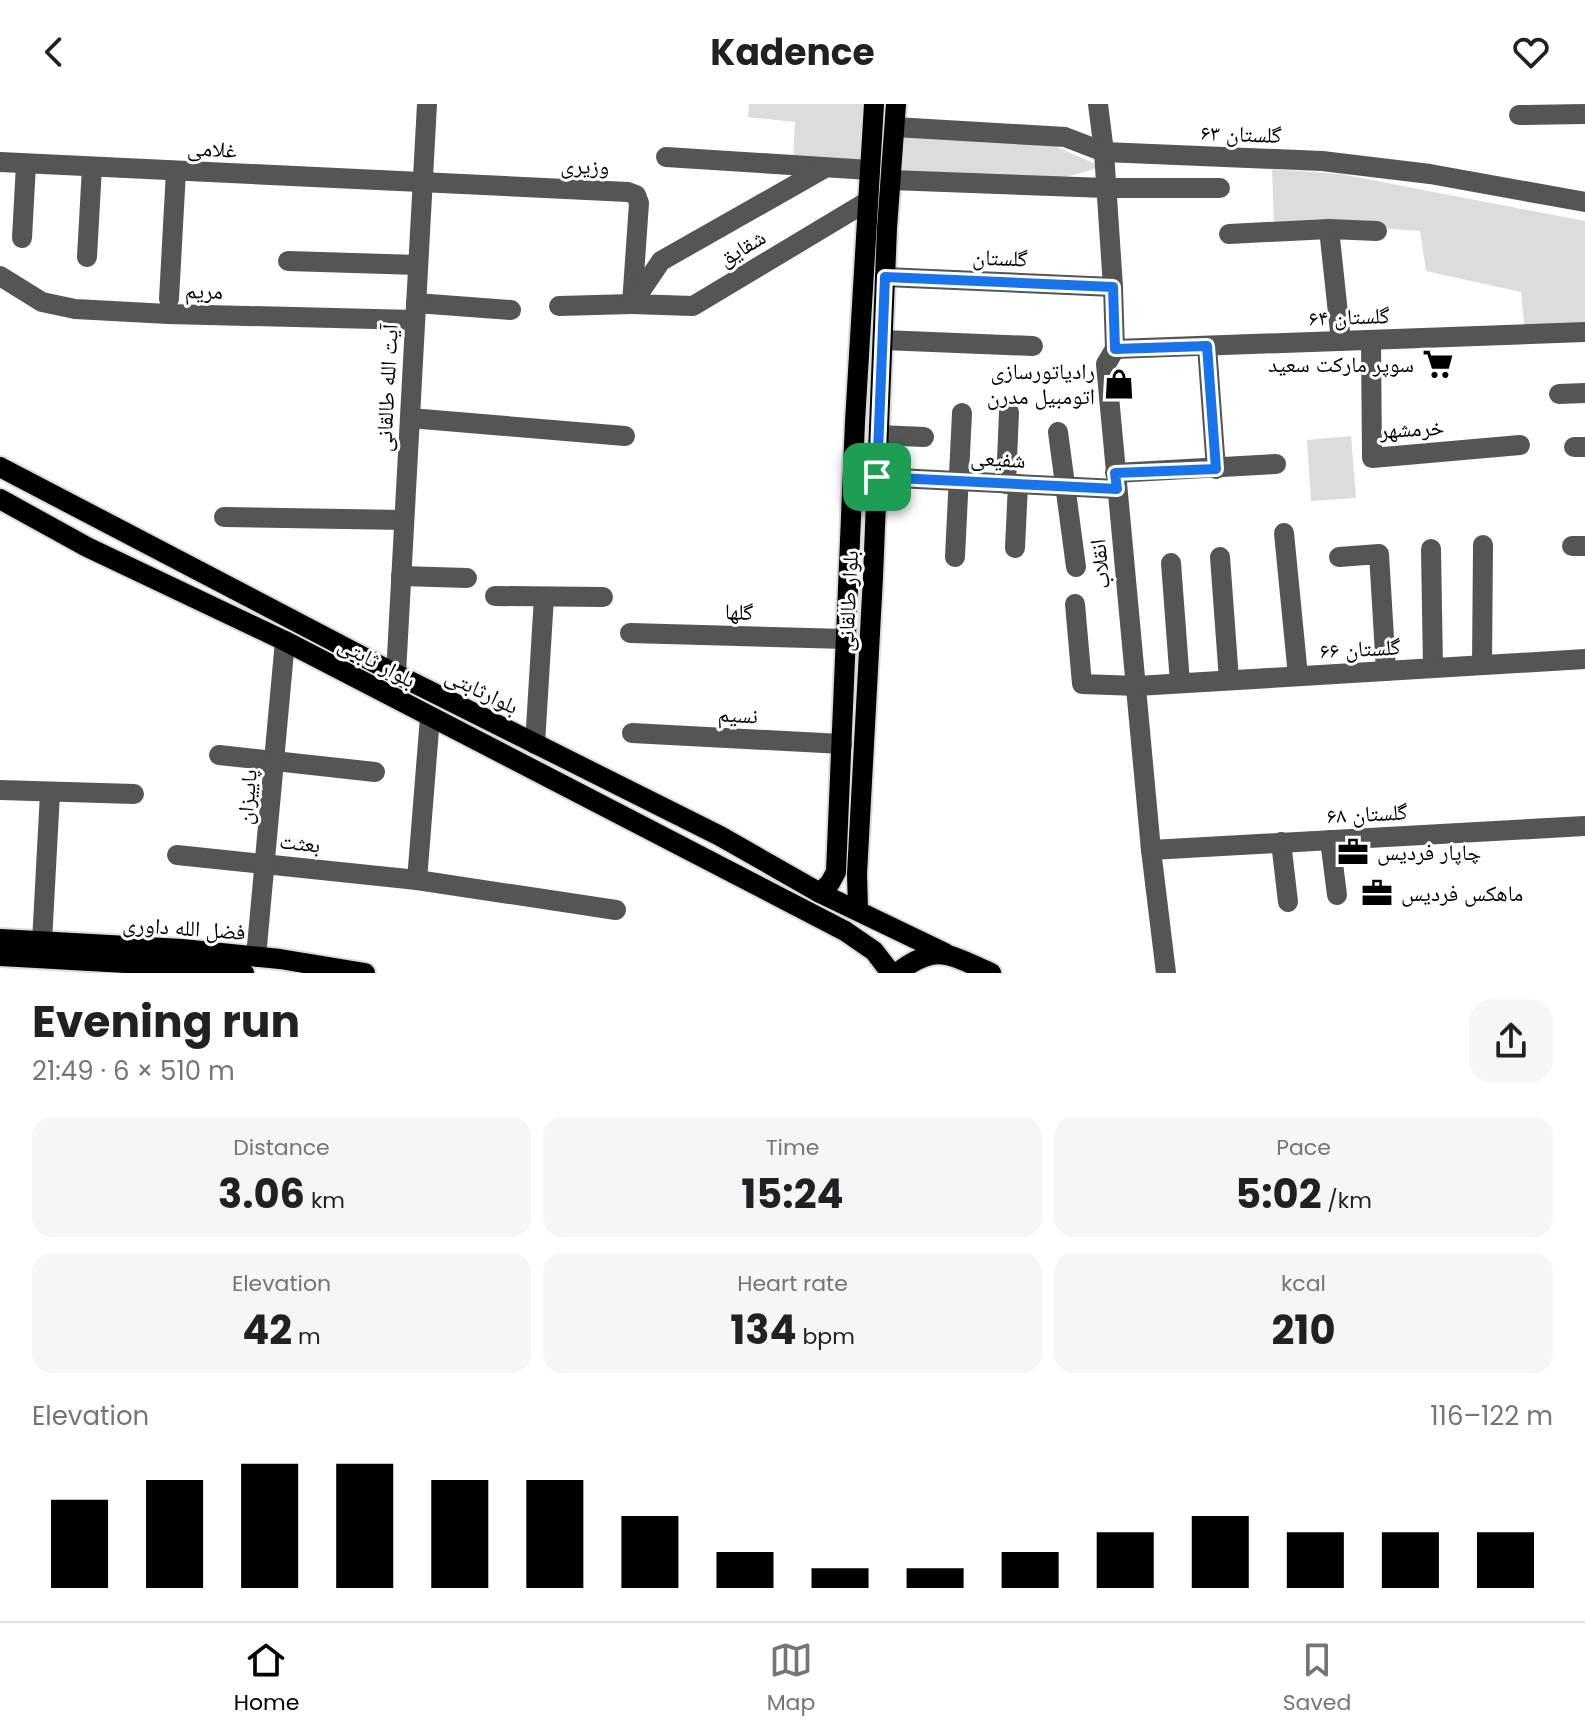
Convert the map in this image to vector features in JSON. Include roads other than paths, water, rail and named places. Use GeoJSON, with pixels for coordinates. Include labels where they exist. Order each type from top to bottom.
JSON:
{"type":"FeatureCollection","features":[{"type":"Feature","properties":{"kind":"main road","name":"بلوار طالقانی"},"geometry":{"type":"LineString","coordinates":[[836,872],[874,104]]}},
{"type":"Feature","properties":{"kind":"main road","name":"بلوار طالقانی"},"geometry":{"type":"LineString","coordinates":[[858,909],[857,874],[885,277],[896,104]]}},
{"type":"Feature","properties":{"kind":"main road","name":"بلوارثابتی"},"geometry":{"type":"LineString","coordinates":[[0,467],[396,674],[720,836],[820,893],[991,973]]}},
{"type":"Feature","properties":{"kind":"main road"},"geometry":{"type":"LineString","coordinates":[[2,500],[51,519],[61,512],[54,496]]}},
{"type":"Feature","properties":{"kind":"main road","name":"بلوار ثابتی"},"geometry":{"type":"LineString","coordinates":[[2,500],[87,547],[285,641],[845,931],[874,951],[894,973]]}},
{"type":"Feature","properties":{"kind":"main road"},"geometry":{"type":"LineString","coordinates":[[87,547],[72,531],[79,519],[127,533]]}},
{"type":"Feature","properties":{"kind":"main road"},"geometry":{"type":"LineString","coordinates":[[522,763],[543,748]]}},
{"type":"Feature","properties":{"kind":"main road"},"geometry":{"type":"LineString","coordinates":[[541,774],[543,748]]}},
{"type":"Feature","properties":{"kind":"main road"},"geometry":{"type":"LineString","coordinates":[[820,893],[836,872],[846,880],[857,874]]}},
{"type":"Feature","properties":{"kind":"main road","name":"فضل الله داوری"},"geometry":{"type":"LineString","coordinates":[[0,939],[42,942],[180,963]]}},
{"type":"Feature","properties":{"kind":"main road"},"geometry":{"type":"LineString","coordinates":[[894,973],[913,961],[945,953]]}},
{"type":"Feature","properties":{"kind":"main road","name":"فضل الله داوری"},"geometry":{"type":"LineString","coordinates":[[0,956],[126,968],[180,963],[365,973]]}},
{"type":"Feature","properties":{"kind":"street","name":"آیت الله طالقانی"},"geometry":{"type":"LineString","coordinates":[[396,674],[427,104]]}},
{"type":"Feature","properties":{"kind":"street","name":"انقلاب"},"geometry":{"type":"LineString","coordinates":[[1098,104],[1104,152],[1115,349],[1106,364],[1151,850],[1166,973]]}},
{"type":"Feature","properties":{"kind":"street"},"geometry":{"type":"LineString","coordinates":[[1519,115],[1551,109],[1585,114]]}},
{"type":"Feature","properties":{"kind":"street","name":"گلستان ۶۳"},"geometry":{"type":"LineString","coordinates":[[895,127],[1065,137],[1104,152],[1322,161],[1430,174],[1585,202]]}},
{"type":"Feature","properties":{"kind":"street"},"geometry":{"type":"LineString","coordinates":[[666,157],[870,170]]}},
{"type":"Feature","properties":{"kind":"street","name":"غلامی"},"geometry":{"type":"LineString","coordinates":[[0,162],[422,184]]}},
{"type":"Feature","properties":{"kind":"street"},"geometry":{"type":"LineString","coordinates":[[22,238],[26,164]]}},
{"type":"Feature","properties":{"kind":"street"},"geometry":{"type":"LineString","coordinates":[[87,257],[92,167]]}},
{"type":"Feature","properties":{"kind":"street","name":"شقایق"},"geometry":{"type":"LineString","coordinates":[[632,304],[661,261],[823,169]]}},
{"type":"Feature","properties":{"kind":"street"},"geometry":{"type":"LineString","coordinates":[[169,299],[176,171]]}},
{"type":"Feature","properties":{"kind":"street"},"geometry":{"type":"LineString","coordinates":[[891,180],[1106,188],[1220,188]]}},
{"type":"Feature","properties":{"kind":"street","name":"وزیری"},"geometry":{"type":"LineString","coordinates":[[422,184],[628,192],[636,195],[639,203],[632,304]]}},
{"type":"Feature","properties":{"kind":"street","name":"شقایق"},"geometry":{"type":"LineString","coordinates":[[559,306],[693,306],[868,201]]}},
{"type":"Feature","properties":{"kind":"street"},"geometry":{"type":"LineString","coordinates":[[1329,229],[1341,341]]}},
{"type":"Feature","properties":{"kind":"street"},"geometry":{"type":"LineString","coordinates":[[1229,234],[1329,229],[1377,231]]}},
{"type":"Feature","properties":{"kind":"street"},"geometry":{"type":"LineString","coordinates":[[288,261],[418,265]]}},
{"type":"Feature","properties":{"kind":"street","name":"مریم"},"geometry":{"type":"LineString","coordinates":[[0,276],[42,302],[75,309],[168,314],[511,310]]}},
{"type":"Feature","properties":{"kind":"street","name":"گلستان"},"geometry":{"type":"LineString","coordinates":[[885,277],[1113,287]]}},
{"type":"Feature","properties":{"kind":"street","name":"گلستان ۶۴"},"geometry":{"type":"LineString","coordinates":[[1115,349],[1585,332]]}},
{"type":"Feature","properties":{"kind":"street"},"geometry":{"type":"LineString","coordinates":[[883,340],[1033,346]]}},
{"type":"Feature","properties":{"kind":"street","name":"خرمشهر"},"geometry":{"type":"LineString","coordinates":[[1371,340],[1372,458],[1520,445]]}},
{"type":"Feature","properties":{"kind":"street"},"geometry":{"type":"LineString","coordinates":[[1207,346],[1216,469]]}},
{"type":"Feature","properties":{"kind":"street"},"geometry":{"type":"LineString","coordinates":[[1559,394],[1585,393]]}},
{"type":"Feature","properties":{"kind":"street"},"geometry":{"type":"LineString","coordinates":[[1009,412],[1015,548]]}},
{"type":"Feature","properties":{"kind":"street"},"geometry":{"type":"LineString","coordinates":[[955,557],[962,413]]}},
{"type":"Feature","properties":{"kind":"street"},"geometry":{"type":"LineString","coordinates":[[410,418],[625,436]]}},
{"type":"Feature","properties":{"kind":"street"},"geometry":{"type":"LineString","coordinates":[[1058,432],[1076,567]]}},
{"type":"Feature","properties":{"kind":"street"},"geometry":{"type":"LineString","coordinates":[[879,435],[924,437]]}},
{"type":"Feature","properties":{"kind":"street","name":"شفیعی"},"geometry":{"type":"LineString","coordinates":[[877,477],[1065,487],[1276,464]]}},
{"type":"Feature","properties":{"kind":"street"},"geometry":{"type":"LineString","coordinates":[[224,517],[404,520]]}},
{"type":"Feature","properties":{"kind":"street"},"geometry":{"type":"LineString","coordinates":[[1284,533],[1298,676]]}},
{"type":"Feature","properties":{"kind":"street"},"geometry":{"type":"LineString","coordinates":[[1482,665],[1483,545]]}},
{"type":"Feature","properties":{"kind":"street"},"geometry":{"type":"LineString","coordinates":[[1431,549],[1433,668]]}},
{"type":"Feature","properties":{"kind":"street"},"geometry":{"type":"LineString","coordinates":[[1339,557],[1379,554],[1386,671]]}},
{"type":"Feature","properties":{"kind":"street"},"geometry":{"type":"LineString","coordinates":[[1220,557],[1229,680]]}},
{"type":"Feature","properties":{"kind":"street"},"geometry":{"type":"LineString","coordinates":[[1171,563],[1180,683]]}},
{"type":"Feature","properties":{"kind":"street"},"geometry":{"type":"LineString","coordinates":[[401,576],[467,578]]}},
{"type":"Feature","properties":{"kind":"street"},"geometry":{"type":"LineString","coordinates":[[495,596],[603,597]]}},
{"type":"Feature","properties":{"kind":"street"},"geometry":{"type":"LineString","coordinates":[[543,748],[544,597]]}},
{"type":"Feature","properties":{"kind":"street","name":"گلستان ۶۶"},"geometry":{"type":"LineString","coordinates":[[1075,604],[1082,684],[1137,686],[1585,659]]}},
{"type":"Feature","properties":{"kind":"street","name":"گلها"},"geometry":{"type":"LineString","coordinates":[[630,633],[846,639]]}},
{"type":"Feature","properties":{"kind":"street","name":"پاییزان"},"geometry":{"type":"LineString","coordinates":[[250,965],[266,863],[285,641]]}},
{"type":"Feature","properties":{"kind":"street"},"geometry":{"type":"LineString","coordinates":[[417,880],[430,717]]}},
{"type":"Feature","properties":{"kind":"street","name":"نسیم"},"geometry":{"type":"LineString","coordinates":[[632,733],[842,744]]}},
{"type":"Feature","properties":{"kind":"street"},"geometry":{"type":"LineString","coordinates":[[219,755],[375,772]]}},
{"type":"Feature","properties":{"kind":"street"},"geometry":{"type":"LineString","coordinates":[[0,790],[134,794]]}},
{"type":"Feature","properties":{"kind":"street"},"geometry":{"type":"LineString","coordinates":[[42,942],[50,793]]}},
{"type":"Feature","properties":{"kind":"street","name":"گلستان ۶۸"},"geometry":{"type":"LineString","coordinates":[[1151,850],[1585,826]]}},
{"type":"Feature","properties":{"kind":"street"},"geometry":{"type":"LineString","coordinates":[[1330,840],[1337,895]]}},
{"type":"Feature","properties":{"kind":"street"},"geometry":{"type":"LineString","coordinates":[[1281,842],[1288,902]]}},
{"type":"Feature","properties":{"kind":"street","name":"بعثت"},"geometry":{"type":"LineString","coordinates":[[177,855],[417,880],[616,910]]}},
{"type":"Feature","properties":{"kind":"place","name":"سوپر مارکت سعید"},"geometry":{"type":"Point","coordinates":[1438,364]}},
{"type":"Feature","properties":{"kind":"place","name":"رادیاتورسازی اتومبیل مدرن"},"geometry":{"type":"Point","coordinates":[1119,384]}},
{"type":"Feature","properties":{"kind":"place","name":"چاپار فردیس"},"geometry":{"type":"Point","coordinates":[1353,852]}},
{"type":"Feature","properties":{"kind":"place","name":"ماهکس فردیس"},"geometry":{"type":"Point","coordinates":[1377,893]}}]}
